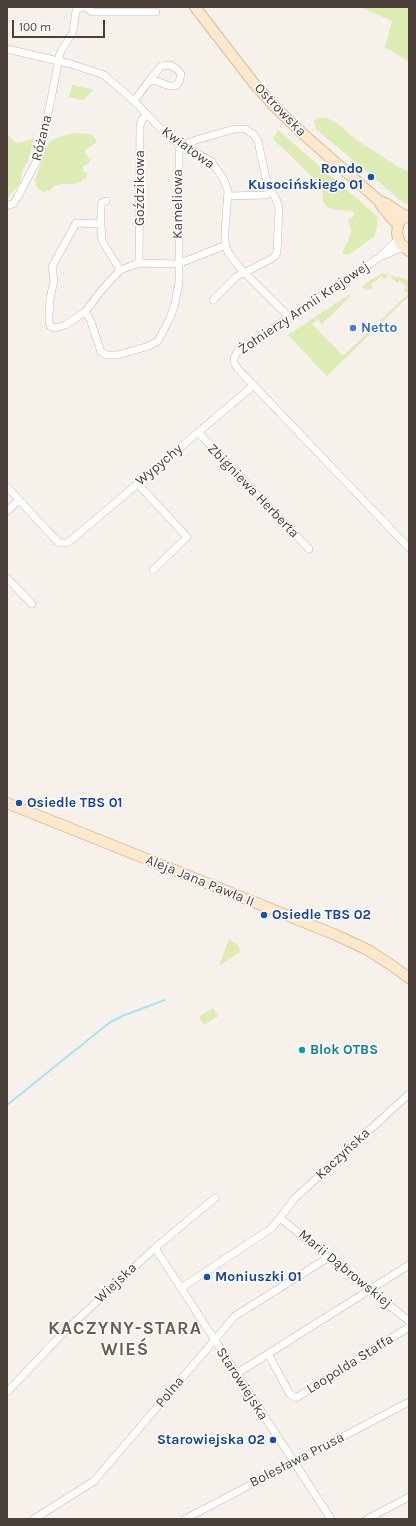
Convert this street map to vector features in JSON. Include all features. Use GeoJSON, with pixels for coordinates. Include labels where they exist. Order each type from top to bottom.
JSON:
{"type":"FeatureCollection","features":[{"type":"Feature","properties":{"kind":"street","name":"Różana"},"geometry":{"type":"LineString","coordinates":[[7,206],[14,202],[18,196],[40,155],[58,62],[63,48],[73,32],[76,11],[80,7]]}},
{"type":"Feature","properties":{"kind":"street"},"geometry":{"type":"LineString","coordinates":[[85,7],[92,12],[156,12]]}},
{"type":"Feature","properties":{"kind":"street","name":"Ostrowska"},"geometry":{"type":"LineString","coordinates":[[195,7],[256,86],[277,109],[378,200],[398,225]]}},
{"type":"Feature","properties":{"kind":"street","name":"Kwiatowa"},"geometry":{"type":"LineString","coordinates":[[7,49],[104,75],[134,101],[175,141],[207,159],[214,165],[224,178],[228,196],[225,231],[228,252],[244,272],[290,318]]}},
{"type":"Feature","properties":{"kind":"street"},"geometry":{"type":"LineString","coordinates":[[134,101],[149,81]]}},
{"type":"Feature","properties":{"kind":"street","name":"Goździkowa"},"geometry":{"type":"LineString","coordinates":[[139,263],[140,126],[146,114]]}},
{"type":"Feature","properties":{"kind":"street"},"geometry":{"type":"LineString","coordinates":[[184,145],[234,129],[240,128],[250,131],[258,141],[267,183],[279,207],[276,254],[271,259],[236,276],[213,300]]}},
{"type":"Feature","properties":{"kind":"street","name":"Kameliowa"},"geometry":{"type":"LineString","coordinates":[[178,264],[178,154],[179,150],[184,145]]}},
{"type":"Feature","properties":{"kind":"street"},"geometry":{"type":"LineString","coordinates":[[228,196],[265,195],[272,192]]}},
{"type":"Feature","properties":{"kind":"street","name":"Ostrowska"},"geometry":{"type":"LineString","coordinates":[[378,200],[407,216]]}},
{"type":"Feature","properties":{"kind":"street"},"geometry":{"type":"LineString","coordinates":[[106,202],[102,202],[101,205],[102,241],[120,270]]}},
{"type":"Feature","properties":{"kind":"street"},"geometry":{"type":"LineString","coordinates":[[403,246],[397,234],[398,225],[407,216]]}},
{"type":"Feature","properties":{"kind":"street"},"geometry":{"type":"LineString","coordinates":[[101,224],[76,223],[54,262],[52,268],[54,281],[50,298],[49,317],[49,322],[53,328],[65,325],[85,312],[120,270],[139,263],[178,264],[226,245]]}},
{"type":"Feature","properties":{"kind":"street","name":"Żołnierzy Armii Krajowej"},"geometry":{"type":"LineString","coordinates":[[254,385],[234,363],[234,358],[238,351],[380,257],[403,246]]}},
{"type":"Feature","properties":{"kind":"street"},"geometry":{"type":"LineString","coordinates":[[85,312],[90,319],[101,352],[107,355],[118,356],[155,343],[160,339],[175,304],[179,282],[178,264]]}},
{"type":"Feature","properties":{"kind":"street"},"geometry":{"type":"LineString","coordinates":[[254,385],[409,548]]}},
{"type":"Feature","properties":{"kind":"street","name":"Wypychy"},"geometry":{"type":"LineString","coordinates":[[19,500],[57,540],[63,544],[70,541],[254,385]]}},
{"type":"Feature","properties":{"kind":"street","name":"Zbigniewa Herberta"},"geometry":{"type":"LineString","coordinates":[[198,432],[309,549]]}},
{"type":"Feature","properties":{"kind":"street"},"geometry":{"type":"LineString","coordinates":[[137,483],[187,536],[153,570]]}},
{"type":"Feature","properties":{"kind":"street"},"geometry":{"type":"LineString","coordinates":[[7,488],[19,500],[7,511]]}},
{"type":"Feature","properties":{"kind":"street"},"geometry":{"type":"LineString","coordinates":[[7,578],[32,604]]}},
{"type":"Feature","properties":{"kind":"street","name":"Aleja Jana Pawła II"},"geometry":{"type":"LineString","coordinates":[[7,804],[336,935],[368,950],[409,978]]}},
{"type":"Feature","properties":{"kind":"street","name":"Kaczyńska"},"geometry":{"type":"LineString","coordinates":[[181,1288],[270,1230],[299,1194],[409,1094]]}},
{"type":"Feature","properties":{"kind":"street","name":"Wiejska"},"geometry":{"type":"LineString","coordinates":[[7,1392],[65,1331],[155,1248],[214,1198]]}},
{"type":"Feature","properties":{"kind":"street","name":"Marii Dąbrowskiej"},"geometry":{"type":"LineString","coordinates":[[280,1218],[409,1321]]}},
{"type":"Feature","properties":{"kind":"street","name":"Starowiejska"},"geometry":{"type":"LineString","coordinates":[[155,1248],[331,1519]]}},
{"type":"Feature","properties":{"kind":"street","name":"Polna"},"geometry":{"type":"LineString","coordinates":[[34,1519],[94,1481],[235,1316],[329,1257]]}},
{"type":"Feature","properties":{"kind":"street"},"geometry":{"type":"LineString","coordinates":[[236,1374],[409,1265]]}},
{"type":"Feature","properties":{"kind":"street","name":"Leopolda Staffa"},"geometry":{"type":"LineString","coordinates":[[268,1354],[290,1394],[296,1398],[409,1328]]}},
{"type":"Feature","properties":{"kind":"street","name":"Bolesława Prusa"},"geometry":{"type":"LineString","coordinates":[[185,1519],[409,1402]]}},
{"type":"Feature","properties":{"kind":"street"},"geometry":{"type":"LineString","coordinates":[[367,1519],[409,1496]]}},
{"type":"Feature","properties":{"kind":"green space"},"geometry":{"type":"Polygon","coordinates":[[[360,7],[409,7],[409,62],[385,47],[392,21],[360,7]]]}},
{"type":"Feature","properties":{"kind":"green space"},"geometry":{"type":"Polygon","coordinates":[[[72,85],[94,90],[83,100],[69,97],[72,85]]]}},
{"type":"Feature","properties":{"kind":"green space"},"geometry":{"type":"Polygon","coordinates":[[[319,118],[326,118],[337,123],[355,139],[390,162],[409,172],[409,203],[405,204],[316,129],[314,121],[319,118]]]}},
{"type":"Feature","properties":{"kind":"green space"},"geometry":{"type":"Polygon","coordinates":[[[278,130],[378,217],[375,236],[348,255],[342,253],[349,239],[351,230],[348,220],[355,214],[352,211],[331,209],[326,206],[323,201],[322,186],[273,139],[278,130]]]}},
{"type":"Feature","properties":{"kind":"green space"},"geometry":{"type":"Polygon","coordinates":[[[74,133],[89,134],[94,136],[97,142],[85,150],[85,153],[90,160],[88,164],[83,166],[83,171],[87,174],[87,178],[74,184],[60,184],[54,186],[49,191],[43,192],[37,187],[35,180],[49,142],[56,138],[74,133]]]}},
{"type":"Feature","properties":{"kind":"green space"},"geometry":{"type":"Polygon","coordinates":[[[7,134],[14,142],[19,143],[30,139],[34,141],[28,161],[22,170],[20,184],[7,199],[7,134]]]}},
{"type":"Feature","properties":{"kind":"green space"},"geometry":{"type":"Polygon","coordinates":[[[382,273],[409,280],[409,296],[327,376],[288,335],[350,294],[350,297],[322,324],[317,319],[312,324],[343,356],[408,294],[403,290],[407,287],[400,280],[397,283],[389,275],[384,279],[381,276],[371,285],[373,288],[371,289],[365,289],[362,286],[382,273]]]}},
{"type":"Feature","properties":{"kind":"green space"},"geometry":{"type":"Polygon","coordinates":[[[229,939],[237,944],[241,951],[219,966],[229,939]]]}},
{"type":"Feature","properties":{"kind":"green space"},"geometry":{"type":"Polygon","coordinates":[[[213,1008],[218,1016],[204,1025],[199,1017],[213,1008]]]}},
{"type":"Feature","properties":{"kind":"waterway"},"geometry":{"type":"LineString","coordinates":[[7,1105],[109,1023],[122,1016],[165,1000]]}},
{"type":"Feature","properties":{"kind":"place","name":"Rondo Kusocińskiego 01"},"geometry":{"type":"Point","coordinates":[371,177]}},
{"type":"Feature","properties":{"kind":"place","name":"Netto"},"geometry":{"type":"Point","coordinates":[353,328]}},
{"type":"Feature","properties":{"kind":"place","name":"Osiedle TBS 01"},"geometry":{"type":"Point","coordinates":[19,803]}},
{"type":"Feature","properties":{"kind":"place","name":"Osiedle TBS 02"},"geometry":{"type":"Point","coordinates":[264,915]}},
{"type":"Feature","properties":{"kind":"place","name":"Blok OTBS"},"geometry":{"type":"Point","coordinates":[302,1050]}},
{"type":"Feature","properties":{"kind":"place","name":"Moniuszki 01"},"geometry":{"type":"Point","coordinates":[207,1277]}},
{"type":"Feature","properties":{"kind":"place","name":"Starowiejska 02"},"geometry":{"type":"Point","coordinates":[273,1440]}},
{"type":"Feature","properties":{"kind":"district","name":"KACZYNY-STARA WIEŚ"},"geometry":{"type":"Point","coordinates":[125,1339]}}]}
